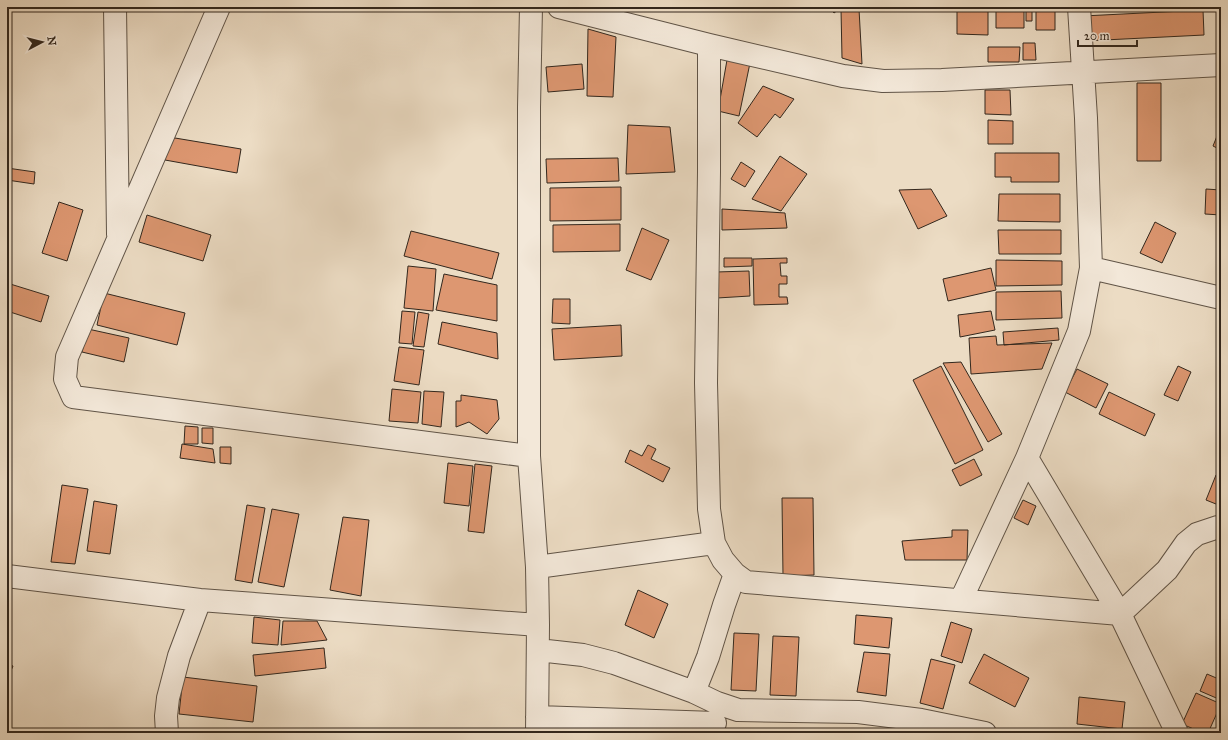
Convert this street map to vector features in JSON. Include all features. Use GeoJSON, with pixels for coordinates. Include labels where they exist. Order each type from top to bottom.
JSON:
{"type":"FeatureCollection","features":[{"type":"Feature","properties":{"kind":"street"},"geometry":{"type":"LineString","coordinates":[[115,7],[118,241]]}},
{"type":"Feature","properties":{"kind":"street"},"geometry":{"type":"LineString","coordinates":[[219,7],[67,357],[66,379],[74,397],[529,456]]}},
{"type":"Feature","properties":{"kind":"street"},"geometry":{"type":"LineString","coordinates":[[531,7],[529,107],[529,456],[537,566],[537,725],[715,720],[738,710],[858,712],[921,720],[985,733]]}},
{"type":"Feature","properties":{"kind":"street"},"geometry":{"type":"LineString","coordinates":[[559,7],[709,45],[842,76],[883,81],[942,80],[1221,65]]}},
{"type":"Feature","properties":{"kind":"street"},"geometry":{"type":"LineString","coordinates":[[961,600],[1027,458],[1079,331],[1091,268],[1086,118],[1079,7]]}},
{"type":"Feature","properties":{"kind":"street"},"geometry":{"type":"LineString","coordinates":[[709,45],[706,383],[709,509],[714,543],[723,560],[735,574],[746,582],[1120,614],[1167,570],[1186,543],[1197,534],[1221,527]]}},
{"type":"Feature","properties":{"kind":"street"},"geometry":{"type":"LineString","coordinates":[[1091,268],[1221,298]]}},
{"type":"Feature","properties":{"kind":"street"},"geometry":{"type":"LineString","coordinates":[[1027,458],[1120,614],[1177,733]]}},
{"type":"Feature","properties":{"kind":"street"},"geometry":{"type":"LineString","coordinates":[[537,566],[714,543]]}},
{"type":"Feature","properties":{"kind":"street"},"geometry":{"type":"LineString","coordinates":[[694,692],[708,657],[735,574]]}},
{"type":"Feature","properties":{"kind":"street"},"geometry":{"type":"LineString","coordinates":[[7,576],[200,600],[538,625]]}},
{"type":"Feature","properties":{"kind":"street"},"geometry":{"type":"LineString","coordinates":[[167,733],[166,716],[168,698],[179,656],[200,600]]}},
{"type":"Feature","properties":{"kind":"street"},"geometry":{"type":"LineString","coordinates":[[538,650],[583,655],[614,663],[694,692],[715,720]]}},
{"type":"Feature","properties":{"kind":"building"},"geometry":{"type":"Polygon","coordinates":[[[829,7],[842,7],[834,13],[829,7]]]}},
{"type":"Feature","properties":{"kind":"building"},"geometry":{"type":"Polygon","coordinates":[[[957,7],[988,7],[988,35],[957,34],[957,7]]]}},
{"type":"Feature","properties":{"kind":"building"},"geometry":{"type":"Polygon","coordinates":[[[996,7],[1024,7],[1024,28],[996,28],[996,7]]]}},
{"type":"Feature","properties":{"kind":"building"},"geometry":{"type":"Polygon","coordinates":[[[1026,7],[1032,7],[1032,21],[1026,21],[1026,7]]]}},
{"type":"Feature","properties":{"kind":"building"},"geometry":{"type":"Polygon","coordinates":[[[1036,7],[1055,7],[1055,30],[1036,30],[1036,7]]]}},
{"type":"Feature","properties":{"kind":"building"},"geometry":{"type":"Polygon","coordinates":[[[841,9],[859,9],[862,64],[842,58],[841,9]]]}},
{"type":"Feature","properties":{"kind":"building"},"geometry":{"type":"Polygon","coordinates":[[[1203,10],[1204,35],[1084,41],[1083,16],[1203,10]]]}},
{"type":"Feature","properties":{"kind":"building"},"geometry":{"type":"Polygon","coordinates":[[[588,29],[616,37],[613,97],[587,96],[588,29]]]}},
{"type":"Feature","properties":{"kind":"building"},"geometry":{"type":"Polygon","coordinates":[[[1023,43],[1035,43],[1036,60],[1023,60],[1023,43]]]}},
{"type":"Feature","properties":{"kind":"building"},"geometry":{"type":"Polygon","coordinates":[[[988,47],[1020,47],[1019,62],[988,62],[988,47]]]}},
{"type":"Feature","properties":{"kind":"building"},"geometry":{"type":"Polygon","coordinates":[[[727,60],[750,63],[739,116],[718,111],[727,60]]]}},
{"type":"Feature","properties":{"kind":"building"},"geometry":{"type":"Polygon","coordinates":[[[582,64],[584,89],[548,92],[546,67],[582,64]]]}},
{"type":"Feature","properties":{"kind":"building"},"geometry":{"type":"Polygon","coordinates":[[[1137,83],[1161,83],[1161,161],[1137,161],[1137,83]]]}},
{"type":"Feature","properties":{"kind":"building"},"geometry":{"type":"Polygon","coordinates":[[[763,86],[794,99],[780,118],[775,114],[757,137],[738,123],[763,86]]]}},
{"type":"Feature","properties":{"kind":"building"},"geometry":{"type":"Polygon","coordinates":[[[985,90],[1010,90],[1011,115],[985,114],[985,90]]]}},
{"type":"Feature","properties":{"kind":"building"},"geometry":{"type":"Polygon","coordinates":[[[988,120],[1013,121],[1013,144],[988,144],[988,120]]]}},
{"type":"Feature","properties":{"kind":"building"},"geometry":{"type":"Polygon","coordinates":[[[628,125],[670,127],[675,172],[626,174],[628,125]]]}},
{"type":"Feature","properties":{"kind":"building"},"geometry":{"type":"Polygon","coordinates":[[[1221,126],[1221,150],[1213,146],[1221,126]]]}},
{"type":"Feature","properties":{"kind":"building"},"geometry":{"type":"Polygon","coordinates":[[[169,137],[241,149],[237,173],[165,160],[169,137]]]}},
{"type":"Feature","properties":{"kind":"building"},"geometry":{"type":"Polygon","coordinates":[[[995,153],[1059,153],[1059,182],[1011,182],[1011,177],[995,177],[995,153]]]}},
{"type":"Feature","properties":{"kind":"building"},"geometry":{"type":"Polygon","coordinates":[[[780,156],[807,174],[781,211],[752,199],[780,156]]]}},
{"type":"Feature","properties":{"kind":"building"},"geometry":{"type":"Polygon","coordinates":[[[618,158],[619,181],[547,183],[546,159],[618,158]]]}},
{"type":"Feature","properties":{"kind":"building"},"geometry":{"type":"Polygon","coordinates":[[[741,162],[755,171],[745,187],[731,179],[741,162]]]}},
{"type":"Feature","properties":{"kind":"building"},"geometry":{"type":"Polygon","coordinates":[[[7,168],[35,172],[34,184],[7,180],[7,168]]]}},
{"type":"Feature","properties":{"kind":"building"},"geometry":{"type":"Polygon","coordinates":[[[621,187],[621,220],[550,221],[550,188],[621,187]]]}},
{"type":"Feature","properties":{"kind":"building"},"geometry":{"type":"Polygon","coordinates":[[[931,189],[947,216],[918,229],[899,190],[931,189]]]}},
{"type":"Feature","properties":{"kind":"building"},"geometry":{"type":"Polygon","coordinates":[[[1206,189],[1221,190],[1221,215],[1205,214],[1206,189]]]}},
{"type":"Feature","properties":{"kind":"building"},"geometry":{"type":"Polygon","coordinates":[[[999,194],[1060,194],[1060,222],[998,221],[999,194]]]}},
{"type":"Feature","properties":{"kind":"building"},"geometry":{"type":"Polygon","coordinates":[[[59,202],[83,210],[67,261],[42,253],[59,202]]]}},
{"type":"Feature","properties":{"kind":"building"},"geometry":{"type":"Polygon","coordinates":[[[722,209],[785,213],[787,228],[722,230],[722,209]]]}},
{"type":"Feature","properties":{"kind":"building"},"geometry":{"type":"Polygon","coordinates":[[[147,215],[211,235],[203,261],[139,242],[147,215]]]}},
{"type":"Feature","properties":{"kind":"building"},"geometry":{"type":"Polygon","coordinates":[[[1155,222],[1176,233],[1162,263],[1140,253],[1155,222]]]}},
{"type":"Feature","properties":{"kind":"building"},"geometry":{"type":"Polygon","coordinates":[[[620,224],[620,251],[553,252],[553,225],[620,224]]]}},
{"type":"Feature","properties":{"kind":"building"},"geometry":{"type":"Polygon","coordinates":[[[642,228],[669,240],[651,280],[626,270],[642,228]]]}},
{"type":"Feature","properties":{"kind":"building"},"geometry":{"type":"Polygon","coordinates":[[[998,230],[1061,230],[1061,254],[999,254],[998,230]]]}},
{"type":"Feature","properties":{"kind":"building"},"geometry":{"type":"Polygon","coordinates":[[[411,231],[499,253],[492,279],[404,256],[411,231]]]}},
{"type":"Feature","properties":{"kind":"building"},"geometry":{"type":"Polygon","coordinates":[[[724,258],[752,258],[752,266],[724,267],[724,258]]]}},
{"type":"Feature","properties":{"kind":"building"},"geometry":{"type":"Polygon","coordinates":[[[787,258],[787,263],[780,263],[781,276],[787,276],[787,284],[779,284],[779,297],[787,297],[788,304],[754,305],[753,259],[787,258]]]}},
{"type":"Feature","properties":{"kind":"building"},"geometry":{"type":"Polygon","coordinates":[[[996,260],[1062,261],[1062,285],[996,286],[996,260]]]}},
{"type":"Feature","properties":{"kind":"building"},"geometry":{"type":"Polygon","coordinates":[[[408,266],[436,269],[433,311],[404,308],[408,266]]]}},
{"type":"Feature","properties":{"kind":"building"},"geometry":{"type":"Polygon","coordinates":[[[991,268],[996,290],[948,301],[943,279],[991,268]]]}},
{"type":"Feature","properties":{"kind":"building"},"geometry":{"type":"Polygon","coordinates":[[[749,271],[750,296],[717,298],[716,272],[749,271]]]}},
{"type":"Feature","properties":{"kind":"building"},"geometry":{"type":"Polygon","coordinates":[[[444,274],[497,285],[497,321],[436,310],[444,274]]]}},
{"type":"Feature","properties":{"kind":"building"},"geometry":{"type":"Polygon","coordinates":[[[7,283],[49,296],[41,322],[7,311],[7,283]]]}},
{"type":"Feature","properties":{"kind":"building"},"geometry":{"type":"Polygon","coordinates":[[[1061,291],[1062,318],[996,320],[996,292],[1061,291]]]}},
{"type":"Feature","properties":{"kind":"building"},"geometry":{"type":"Polygon","coordinates":[[[104,293],[185,313],[177,345],[97,325],[104,293]]]}},
{"type":"Feature","properties":{"kind":"building"},"geometry":{"type":"Polygon","coordinates":[[[553,299],[570,299],[570,324],[552,323],[553,299]]]}},
{"type":"Feature","properties":{"kind":"building"},"geometry":{"type":"Polygon","coordinates":[[[402,311],[415,312],[412,344],[399,343],[402,311]]]}},
{"type":"Feature","properties":{"kind":"building"},"geometry":{"type":"Polygon","coordinates":[[[991,311],[995,330],[960,337],[958,315],[991,311]]]}},
{"type":"Feature","properties":{"kind":"building"},"geometry":{"type":"Polygon","coordinates":[[[418,312],[429,314],[424,347],[413,346],[418,312]]]}},
{"type":"Feature","properties":{"kind":"building"},"geometry":{"type":"Polygon","coordinates":[[[442,322],[497,333],[498,359],[438,344],[442,322]]]}},
{"type":"Feature","properties":{"kind":"building"},"geometry":{"type":"Polygon","coordinates":[[[621,325],[622,356],[554,360],[552,329],[621,325]]]}},
{"type":"Feature","properties":{"kind":"building"},"geometry":{"type":"Polygon","coordinates":[[[1058,328],[1059,340],[1004,345],[1003,332],[1058,328]]]}},
{"type":"Feature","properties":{"kind":"building"},"geometry":{"type":"Polygon","coordinates":[[[88,329],[129,338],[124,362],[82,352],[88,329]]]}},
{"type":"Feature","properties":{"kind":"building"},"geometry":{"type":"Polygon","coordinates":[[[996,336],[997,345],[1052,343],[1042,369],[971,374],[969,338],[996,336]]]}},
{"type":"Feature","properties":{"kind":"building"},"geometry":{"type":"Polygon","coordinates":[[[399,347],[424,350],[419,385],[394,381],[399,347]]]}},
{"type":"Feature","properties":{"kind":"building"},"geometry":{"type":"Polygon","coordinates":[[[961,362],[1002,434],[988,442],[943,363],[961,362]]]}},
{"type":"Feature","properties":{"kind":"building"},"geometry":{"type":"Polygon","coordinates":[[[941,366],[983,450],[955,464],[913,380],[941,366]]]}},
{"type":"Feature","properties":{"kind":"building"},"geometry":{"type":"Polygon","coordinates":[[[1178,366],[1191,372],[1178,401],[1164,395],[1178,366]]]}},
{"type":"Feature","properties":{"kind":"building"},"geometry":{"type":"Polygon","coordinates":[[[1077,369],[1108,384],[1096,408],[1065,392],[1077,369]]]}},
{"type":"Feature","properties":{"kind":"building"},"geometry":{"type":"Polygon","coordinates":[[[392,389],[421,392],[418,423],[389,421],[392,389]]]}},
{"type":"Feature","properties":{"kind":"building"},"geometry":{"type":"Polygon","coordinates":[[[424,391],[444,392],[441,427],[422,424],[424,391]]]}},
{"type":"Feature","properties":{"kind":"building"},"geometry":{"type":"Polygon","coordinates":[[[1109,392],[1155,414],[1145,436],[1099,414],[1109,392]]]}},
{"type":"Feature","properties":{"kind":"building"},"geometry":{"type":"Polygon","coordinates":[[[461,395],[497,400],[499,419],[487,434],[469,422],[456,427],[456,401],[461,401],[461,395]]]}},
{"type":"Feature","properties":{"kind":"building"},"geometry":{"type":"Polygon","coordinates":[[[185,426],[198,427],[198,444],[184,444],[185,426]]]}},
{"type":"Feature","properties":{"kind":"building"},"geometry":{"type":"Polygon","coordinates":[[[202,428],[213,428],[213,444],[202,443],[202,428]]]}},
{"type":"Feature","properties":{"kind":"building"},"geometry":{"type":"Polygon","coordinates":[[[182,444],[213,449],[215,463],[180,458],[182,444]]]}},
{"type":"Feature","properties":{"kind":"building"},"geometry":{"type":"Polygon","coordinates":[[[648,445],[656,449],[651,459],[670,468],[663,482],[625,462],[630,450],[642,456],[648,445]]]}},
{"type":"Feature","properties":{"kind":"building"},"geometry":{"type":"Polygon","coordinates":[[[220,447],[231,447],[231,464],[220,463],[220,447]]]}},
{"type":"Feature","properties":{"kind":"building"},"geometry":{"type":"Polygon","coordinates":[[[974,459],[982,475],[960,486],[952,470],[974,459]]]}},
{"type":"Feature","properties":{"kind":"building"},"geometry":{"type":"Polygon","coordinates":[[[448,463],[473,466],[469,506],[444,503],[448,463]]]}},
{"type":"Feature","properties":{"kind":"building"},"geometry":{"type":"Polygon","coordinates":[[[475,464],[492,466],[484,533],[468,531],[475,464]]]}},
{"type":"Feature","properties":{"kind":"building"},"geometry":{"type":"Polygon","coordinates":[[[1216,475],[1221,477],[1221,506],[1206,500],[1216,475]]]}},
{"type":"Feature","properties":{"kind":"building"},"geometry":{"type":"Polygon","coordinates":[[[62,485],[88,489],[75,564],[51,562],[62,485]]]}},
{"type":"Feature","properties":{"kind":"building"},"geometry":{"type":"Polygon","coordinates":[[[782,498],[813,498],[814,575],[783,576],[782,498]]]}},
{"type":"Feature","properties":{"kind":"building"},"geometry":{"type":"Polygon","coordinates":[[[1023,500],[1036,506],[1028,525],[1014,518],[1023,500]]]}},
{"type":"Feature","properties":{"kind":"building"},"geometry":{"type":"Polygon","coordinates":[[[94,501],[117,505],[110,554],[87,551],[94,501]]]}},
{"type":"Feature","properties":{"kind":"building"},"geometry":{"type":"Polygon","coordinates":[[[247,505],[265,508],[252,583],[235,580],[247,505]]]}},
{"type":"Feature","properties":{"kind":"building"},"geometry":{"type":"Polygon","coordinates":[[[272,509],[299,514],[284,587],[258,582],[272,509]]]}},
{"type":"Feature","properties":{"kind":"building"},"geometry":{"type":"Polygon","coordinates":[[[343,517],[369,520],[361,596],[330,590],[343,517]]]}},
{"type":"Feature","properties":{"kind":"building"},"geometry":{"type":"Polygon","coordinates":[[[952,530],[968,530],[967,560],[905,560],[902,541],[952,537],[952,530]]]}},
{"type":"Feature","properties":{"kind":"building"},"geometry":{"type":"Polygon","coordinates":[[[638,590],[668,604],[654,638],[625,625],[638,590]]]}},
{"type":"Feature","properties":{"kind":"building"},"geometry":{"type":"Polygon","coordinates":[[[856,615],[892,618],[889,648],[854,644],[856,615]]]}},
{"type":"Feature","properties":{"kind":"building"},"geometry":{"type":"Polygon","coordinates":[[[254,617],[280,620],[278,645],[252,643],[254,617]]]}},
{"type":"Feature","properties":{"kind":"building"},"geometry":{"type":"Polygon","coordinates":[[[283,621],[317,621],[327,640],[281,645],[283,621]]]}},
{"type":"Feature","properties":{"kind":"building"},"geometry":{"type":"Polygon","coordinates":[[[951,622],[972,629],[962,663],[941,656],[951,622]]]}},
{"type":"Feature","properties":{"kind":"building"},"geometry":{"type":"Polygon","coordinates":[[[734,633],[759,634],[756,691],[731,690],[734,633]]]}},
{"type":"Feature","properties":{"kind":"building"},"geometry":{"type":"Polygon","coordinates":[[[773,636],[799,637],[796,696],[770,695],[773,636]]]}},
{"type":"Feature","properties":{"kind":"building"},"geometry":{"type":"Polygon","coordinates":[[[324,648],[326,668],[255,676],[253,655],[324,648]]]}},
{"type":"Feature","properties":{"kind":"building"},"geometry":{"type":"Polygon","coordinates":[[[864,652],[890,654],[886,696],[857,692],[864,652]]]}},
{"type":"Feature","properties":{"kind":"building"},"geometry":{"type":"Polygon","coordinates":[[[984,654],[1029,678],[1015,707],[969,683],[984,654]]]}},
{"type":"Feature","properties":{"kind":"building"},"geometry":{"type":"Polygon","coordinates":[[[931,659],[955,665],[943,709],[920,703],[931,659]]]}},
{"type":"Feature","properties":{"kind":"building"},"geometry":{"type":"Polygon","coordinates":[[[7,664],[13,666],[7,680],[7,664]]]}},
{"type":"Feature","properties":{"kind":"building"},"geometry":{"type":"Polygon","coordinates":[[[1207,674],[1221,680],[1221,700],[1200,691],[1207,674]]]}},
{"type":"Feature","properties":{"kind":"building"},"geometry":{"type":"Polygon","coordinates":[[[183,677],[257,686],[253,722],[179,714],[183,677]]]}},
{"type":"Feature","properties":{"kind":"building"},"geometry":{"type":"Polygon","coordinates":[[[1196,693],[1221,704],[1208,733],[1203,733],[1182,724],[1196,693]]]}},
{"type":"Feature","properties":{"kind":"building"},"geometry":{"type":"Polygon","coordinates":[[[1079,697],[1125,702],[1122,729],[1077,724],[1079,697]]]}},
{"type":"Feature","properties":{"kind":"building"},"geometry":{"type":"Polygon","coordinates":[[[1221,717],[1221,733],[1214,733],[1221,717]]]}}]}
